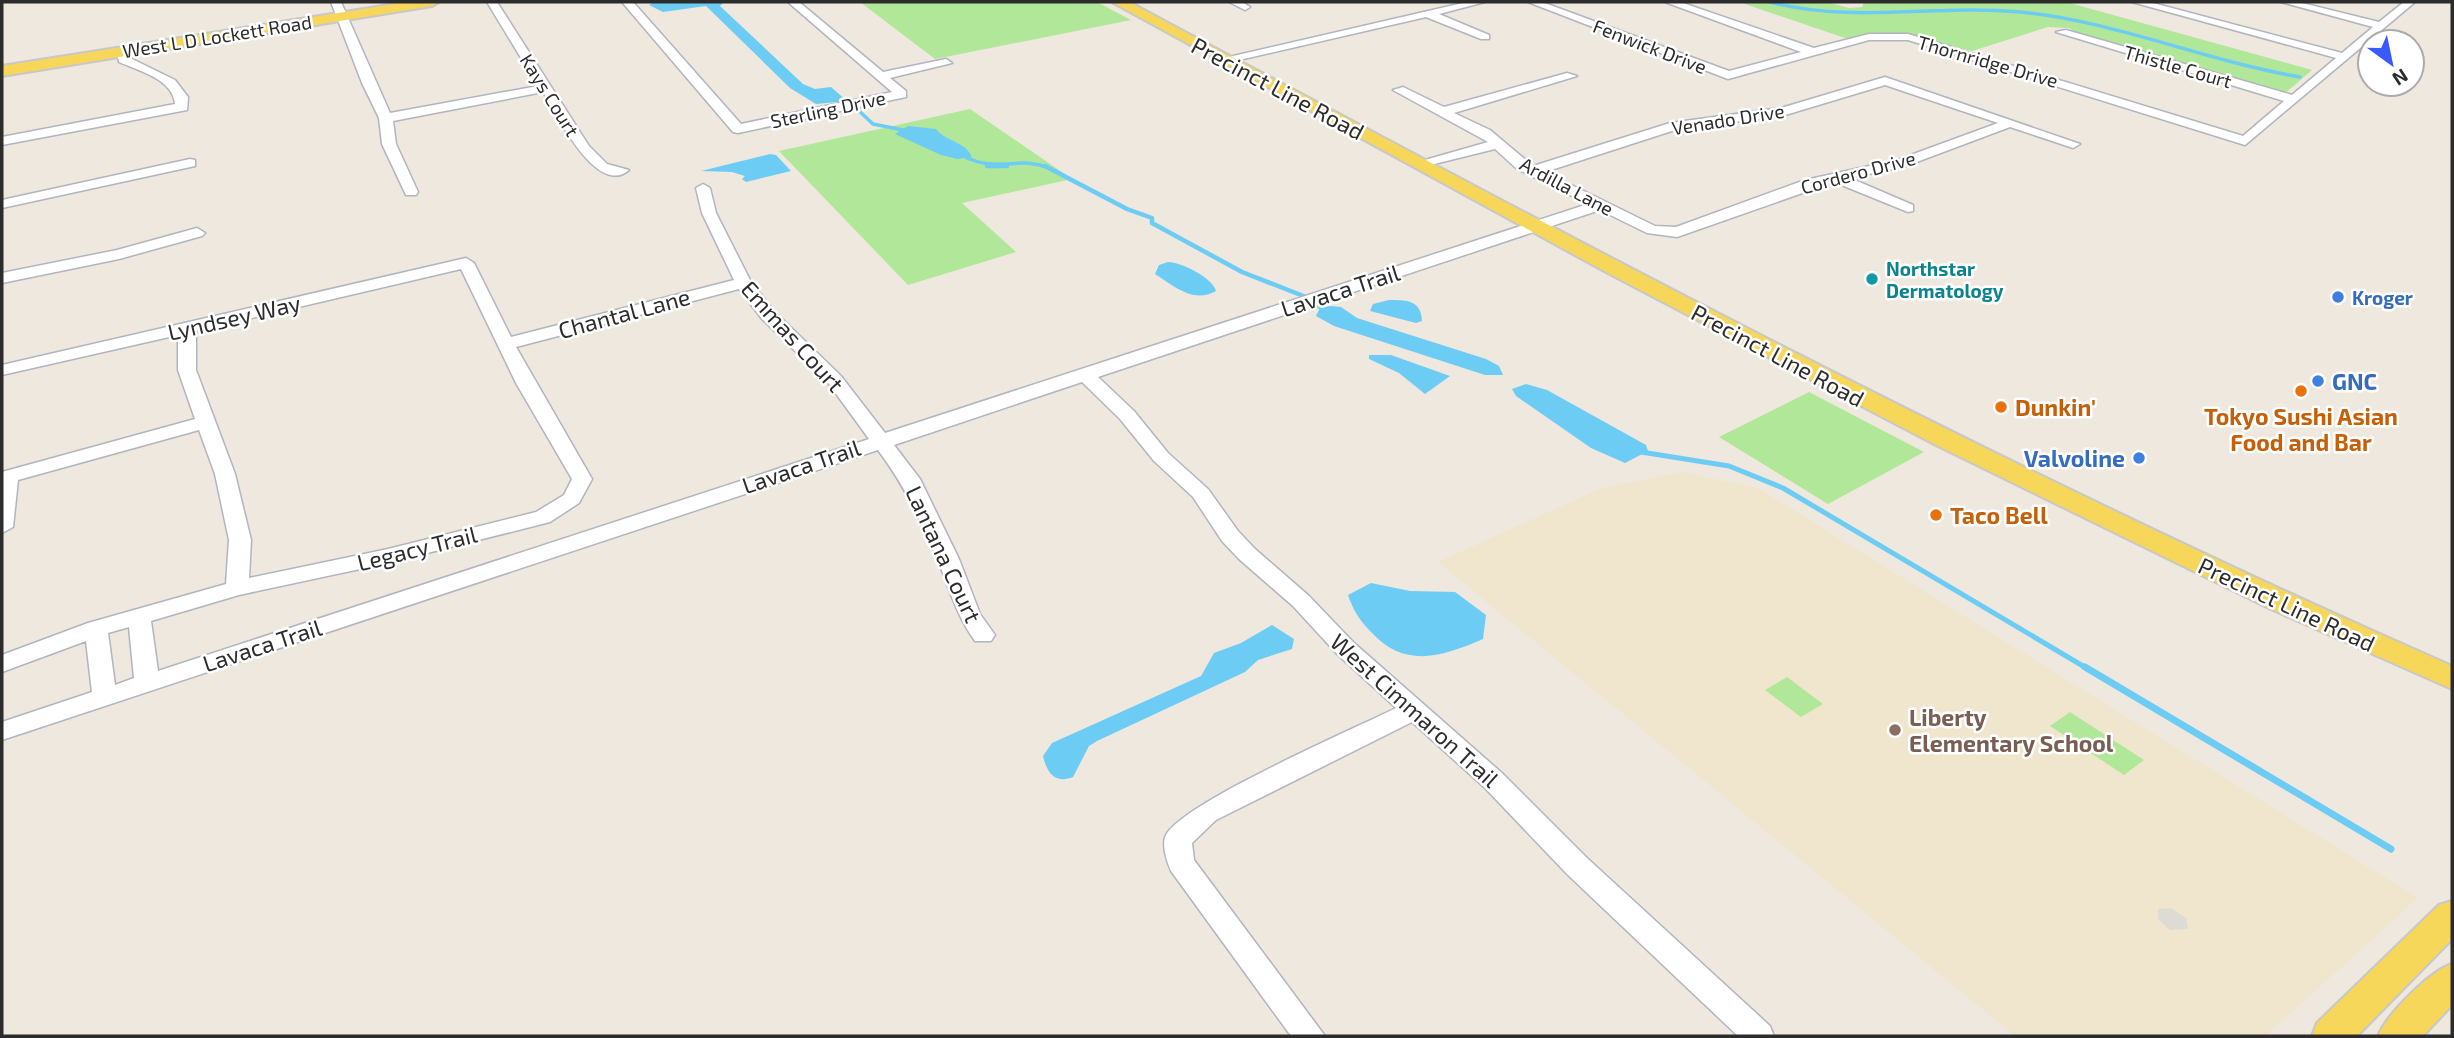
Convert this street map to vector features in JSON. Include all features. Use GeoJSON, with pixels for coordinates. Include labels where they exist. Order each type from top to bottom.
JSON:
{"type":"FeatureCollection","features":[{"type":"Feature","properties":{"kind":"main road","name":"West L D Lockett Road"},"geometry":{"type":"LineString","coordinates":[[2,71],[120,52],[339,9],[432,2]]}},
{"type":"Feature","properties":{"kind":"main road","name":"Precinct Line Road"},"geometry":{"type":"LineString","coordinates":[[1119,2],[1838,387],[1988,463],[2275,600],[2452,678]]}},
{"type":"Feature","properties":{"kind":"main road"},"geometry":{"type":"LineString","coordinates":[[2331,1036],[2452,916]]}},
{"type":"Feature","properties":{"kind":"main road"},"geometry":{"type":"LineString","coordinates":[[2397,1036],[2452,980]]}},
{"type":"Feature","properties":{"kind":"street","name":"Kays Court"},"geometry":{"type":"LineString","coordinates":[[492,2],[584,148],[603,168],[622,170]]}},
{"type":"Feature","properties":{"kind":"street","name":"Sterling Drive"},"geometry":{"type":"LineString","coordinates":[[627,2],[738,129],[902,94],[793,2]]}},
{"type":"Feature","properties":{"kind":"street"},"geometry":{"type":"LineString","coordinates":[[1230,62],[1334,41],[1356,30],[1480,2]]}},
{"type":"Feature","properties":{"kind":"street","name":"Fenwick Drive"},"geometry":{"type":"LineString","coordinates":[[1533,2],[1728,75]]}},
{"type":"Feature","properties":{"kind":"street"},"geometry":{"type":"LineString","coordinates":[[1670,2],[1814,52]]}},
{"type":"Feature","properties":{"kind":"street"},"geometry":{"type":"LineString","coordinates":[[2137,2],[2344,57]]}},
{"type":"Feature","properties":{"kind":"street"},"geometry":{"type":"LineString","coordinates":[[2286,2],[2382,26]]}},
{"type":"Feature","properties":{"kind":"street"},"geometry":{"type":"LineString","coordinates":[[2294,100],[2410,2]]}},
{"type":"Feature","properties":{"kind":"street"},"geometry":{"type":"LineString","coordinates":[[339,9],[368,83],[386,118],[389,144],[411,192]]}},
{"type":"Feature","properties":{"kind":"street"},"geometry":{"type":"LineString","coordinates":[[1427,14],[1485,37]]}},
{"type":"Feature","properties":{"kind":"street","name":"Thistle Court"},"geometry":{"type":"LineString","coordinates":[[2062,32],[2294,100]]}},
{"type":"Feature","properties":{"kind":"street","name":"Thornridge Drive"},"geometry":{"type":"LineString","coordinates":[[1728,75],[1869,37],[1908,37],[1931,41],[2245,141],[2294,100]]}},
{"type":"Feature","properties":{"kind":"street"},"geometry":{"type":"LineString","coordinates":[[2,141],[182,107],[183,96],[177,87],[123,59],[120,52]]}},
{"type":"Feature","properties":{"kind":"street"},"geometry":{"type":"LineString","coordinates":[[881,76],[946,63]]}},
{"type":"Feature","properties":{"kind":"street"},"geometry":{"type":"LineString","coordinates":[[1442,112],[1571,76]]}},
{"type":"Feature","properties":{"kind":"street","name":"Venado Drive"},"geometry":{"type":"LineString","coordinates":[[1532,170],[1675,126],[1782,112],[1885,81],[2010,123]]}},
{"type":"Feature","properties":{"kind":"street"},"geometry":{"type":"LineString","coordinates":[[386,118],[546,88]]}},
{"type":"Feature","properties":{"kind":"street","name":"Ardilla Lane"},"geometry":{"type":"LineString","coordinates":[[1399,90],[1485,133],[1532,170],[1652,230],[1666,232]]}},
{"type":"Feature","properties":{"kind":"street"},"geometry":{"type":"LineString","coordinates":[[2010,123],[2073,144]]}},
{"type":"Feature","properties":{"kind":"street","name":"Cordero Drive"},"geometry":{"type":"LineString","coordinates":[[1666,232],[1677,232],[1832,176],[1901,163],[2010,123]]}},
{"type":"Feature","properties":{"kind":"street"},"geometry":{"type":"LineString","coordinates":[[1423,165],[1497,144]]}},
{"type":"Feature","properties":{"kind":"street"},"geometry":{"type":"LineString","coordinates":[[2,204],[190,163]]}},
{"type":"Feature","properties":{"kind":"street"},"geometry":{"type":"LineString","coordinates":[[1832,176],[1908,208]]}},
{"type":"Feature","properties":{"kind":"street","name":"Emmas Court"},"geometry":{"type":"LineString","coordinates":[[703,188],[709,213],[743,283],[768,315],[835,380],[880,439]]}},
{"type":"Feature","properties":{"kind":"street","name":"Lavaca Trail"},"geometry":{"type":"LineString","coordinates":[[2,731],[880,439],[1601,205]]}},
{"type":"Feature","properties":{"kind":"street"},"geometry":{"type":"LineString","coordinates":[[2,278],[92,260],[197,233]]}},
{"type":"Feature","properties":{"kind":"street","name":"Lyndsey Way"},"geometry":{"type":"LineString","coordinates":[[2,370],[466,262]]}},
{"type":"Feature","properties":{"kind":"street","name":"Legacy Trail"},"geometry":{"type":"LineString","coordinates":[[4,656],[237,588],[388,556],[542,517],[572,499],[582,479],[525,383],[466,262]]}},
{"type":"Feature","properties":{"kind":"street","name":"Chantal Lane"},"geometry":{"type":"LineString","coordinates":[[506,344],[743,283]]}},
{"type":"Feature","properties":{"kind":"street"},"geometry":{"type":"LineString","coordinates":[[187,329],[187,370],[225,474],[240,540],[237,588]]}},
{"type":"Feature","properties":{"kind":"street","name":"West Cimmaron Trail"},"geometry":{"type":"LineString","coordinates":[[1083,373],[1127,415],[1161,457],[1200,492],[1230,536],[1247,554],[1280,582],[1346,649],[1494,781],[1577,866],[1759,1036]]}},
{"type":"Feature","properties":{"kind":"street"},"geometry":{"type":"LineString","coordinates":[[2,527],[5,477],[207,422]]}},
{"type":"Feature","properties":{"kind":"street","name":"Lantana Court"},"geometry":{"type":"LineString","coordinates":[[880,439],[909,479],[929,514],[970,616],[983,635]]}},
{"type":"Feature","properties":{"kind":"street"},"geometry":{"type":"LineString","coordinates":[[139,616],[147,683]]}},
{"type":"Feature","properties":{"kind":"street"},"geometry":{"type":"LineString","coordinates":[[96,629],[105,697]]}},
{"type":"Feature","properties":{"kind":"street"},"geometry":{"type":"LineString","coordinates":[[1309,1036],[1181,863],[1178,839],[1207,813],[1414,710]]}},
{"type":"Feature","properties":{"kind":"shaded area","name":"Liberty Elementary School"},"geometry":{"type":"Polygon","coordinates":[[[1681,472],[1758,488],[2418,898],[2265,1036],[2015,1036],[1438,562],[1602,488],[1681,472]]]}},
{"type":"Feature","properties":{"kind":"shaded area"},"geometry":{"type":"Polygon","coordinates":[[[2171,908],[2186,918],[2188,929],[2170,930],[2158,919],[2158,909],[2171,908]]]}},
{"type":"Feature","properties":{"kind":"green space"},"geometry":{"type":"Polygon","coordinates":[[[860,2],[1097,2],[1131,20],[935,59],[860,2]]]}},
{"type":"Feature","properties":{"kind":"green space"},"geometry":{"type":"Polygon","coordinates":[[[1739,2],[1827,2],[1849,8],[1862,7],[1864,2],[2066,2],[2312,70],[2283,95],[2081,35],[2069,28],[2048,27],[1972,51],[1902,35],[1868,35],[1848,39],[1739,2]]]}},
{"type":"Feature","properties":{"kind":"green space"},"geometry":{"type":"Polygon","coordinates":[[[970,109],[1072,179],[962,203],[1016,252],[908,285],[779,151],[970,109]]]}},
{"type":"Feature","properties":{"kind":"green space"},"geometry":{"type":"Polygon","coordinates":[[[1809,392],[1924,452],[1828,504],[1719,437],[1809,392]]]}},
{"type":"Feature","properties":{"kind":"green space"},"geometry":{"type":"Polygon","coordinates":[[[1787,677],[1823,704],[1801,717],[1765,690],[1787,677]]]}},
{"type":"Feature","properties":{"kind":"green space"},"geometry":{"type":"Polygon","coordinates":[[[2070,712],[2144,760],[2124,775],[2050,726],[2070,712]]]}},
{"type":"Feature","properties":{"kind":"water"},"geometry":{"type":"Polygon","coordinates":[[[654,2],[724,2],[720,6],[803,84],[815,89],[831,87],[847,101],[816,104],[790,88],[706,6],[663,12],[649,5],[654,2]]]}},
{"type":"Feature","properties":{"kind":"water"},"geometry":{"type":"Polygon","coordinates":[[[908,126],[936,129],[965,148],[972,157],[957,159],[941,155],[895,134],[908,126]]]}},
{"type":"Feature","properties":{"kind":"water"},"geometry":{"type":"Polygon","coordinates":[[[770,154],[776,155],[791,171],[746,182],[742,179],[745,176],[732,172],[701,171],[770,154]]]}},
{"type":"Feature","properties":{"kind":"water"},"geometry":{"type":"Polygon","coordinates":[[[1168,262],[1196,272],[1209,281],[1216,291],[1199,296],[1184,292],[1155,274],[1159,265],[1168,262]]]}},
{"type":"Feature","properties":{"kind":"water"},"geometry":{"type":"Polygon","coordinates":[[[1389,300],[1407,301],[1416,305],[1422,321],[1416,323],[1370,311],[1373,304],[1389,300]]]}},
{"type":"Feature","properties":{"kind":"water"},"geometry":{"type":"Polygon","coordinates":[[[1341,307],[1357,318],[1486,359],[1499,366],[1503,375],[1485,375],[1334,326],[1316,316],[1320,308],[1341,307]]]}},
{"type":"Feature","properties":{"kind":"water"},"geometry":{"type":"Polygon","coordinates":[[[1369,355],[1391,355],[1450,376],[1425,394],[1399,373],[1369,359],[1369,355]]]}},
{"type":"Feature","properties":{"kind":"water"},"geometry":{"type":"Polygon","coordinates":[[[1526,384],[1547,390],[1646,445],[1648,451],[1625,463],[1591,448],[1516,396],[1512,389],[1526,384]]]}},
{"type":"Feature","properties":{"kind":"water"},"geometry":{"type":"Polygon","coordinates":[[[1371,583],[1410,591],[1455,592],[1486,615],[1483,639],[1453,651],[1424,656],[1397,651],[1384,644],[1367,628],[1357,615],[1348,595],[1371,583]]]}},
{"type":"Feature","properties":{"kind":"water"},"geometry":{"type":"Polygon","coordinates":[[[1272,625],[1294,639],[1292,649],[1258,660],[1245,672],[1097,741],[1089,746],[1073,777],[1061,779],[1050,772],[1043,756],[1052,743],[1201,676],[1214,653],[1241,643],[1272,625]]]}},
{"type":"Feature","properties":{"kind":"waterway"},"geometry":{"type":"LineString","coordinates":[[1770,2],[1833,12],[2020,12],[2125,32],[2300,77]]}},
{"type":"Feature","properties":{"kind":"waterway"},"geometry":{"type":"LineString","coordinates":[[856,108],[873,124],[903,130]]}},
{"type":"Feature","properties":{"kind":"waterway"},"geometry":{"type":"LineString","coordinates":[[963,156],[987,164],[1027,163],[1048,168]]}},
{"type":"Feature","properties":{"kind":"waterway"},"geometry":{"type":"LineString","coordinates":[[987,166],[1007,166]]}},
{"type":"Feature","properties":{"kind":"waterway"},"geometry":{"type":"LineString","coordinates":[[1048,168],[1127,209],[1152,218],[1152,223],[1242,272],[1306,297]]}},
{"type":"Feature","properties":{"kind":"waterway"},"geometry":{"type":"LineString","coordinates":[[1317,305],[1327,311]]}},
{"type":"Feature","properties":{"kind":"waterway"},"geometry":{"type":"LineString","coordinates":[[1641,452],[1729,466],[1783,488],[2088,669]]}},
{"type":"Feature","properties":{"kind":"waterway"},"geometry":{"type":"LineString","coordinates":[[2085,667],[2391,849]]}},
{"type":"Feature","properties":{"kind":"place","name":"Northstar Dermatology"},"geometry":{"type":"Point","coordinates":[1872,279]}},
{"type":"Feature","properties":{"kind":"place","name":"Kroger"},"geometry":{"type":"Point","coordinates":[2338,297]}},
{"type":"Feature","properties":{"kind":"place","name":"GNC"},"geometry":{"type":"Point","coordinates":[2318,381]}},
{"type":"Feature","properties":{"kind":"place","name":"Tokyo Sushi Asian Food and Bar"},"geometry":{"type":"Point","coordinates":[2301,391]}},
{"type":"Feature","properties":{"kind":"place","name":"Dunkin'"},"geometry":{"type":"Point","coordinates":[2001,407]}},
{"type":"Feature","properties":{"kind":"place","name":"Valvoline"},"geometry":{"type":"Point","coordinates":[2139,458]}},
{"type":"Feature","properties":{"kind":"place","name":"Taco Bell"},"geometry":{"type":"Point","coordinates":[1936,515]}},
{"type":"Feature","properties":{"kind":"place","name":"Liberty Elementary School"},"geometry":{"type":"Point","coordinates":[1895,730]}}]}
